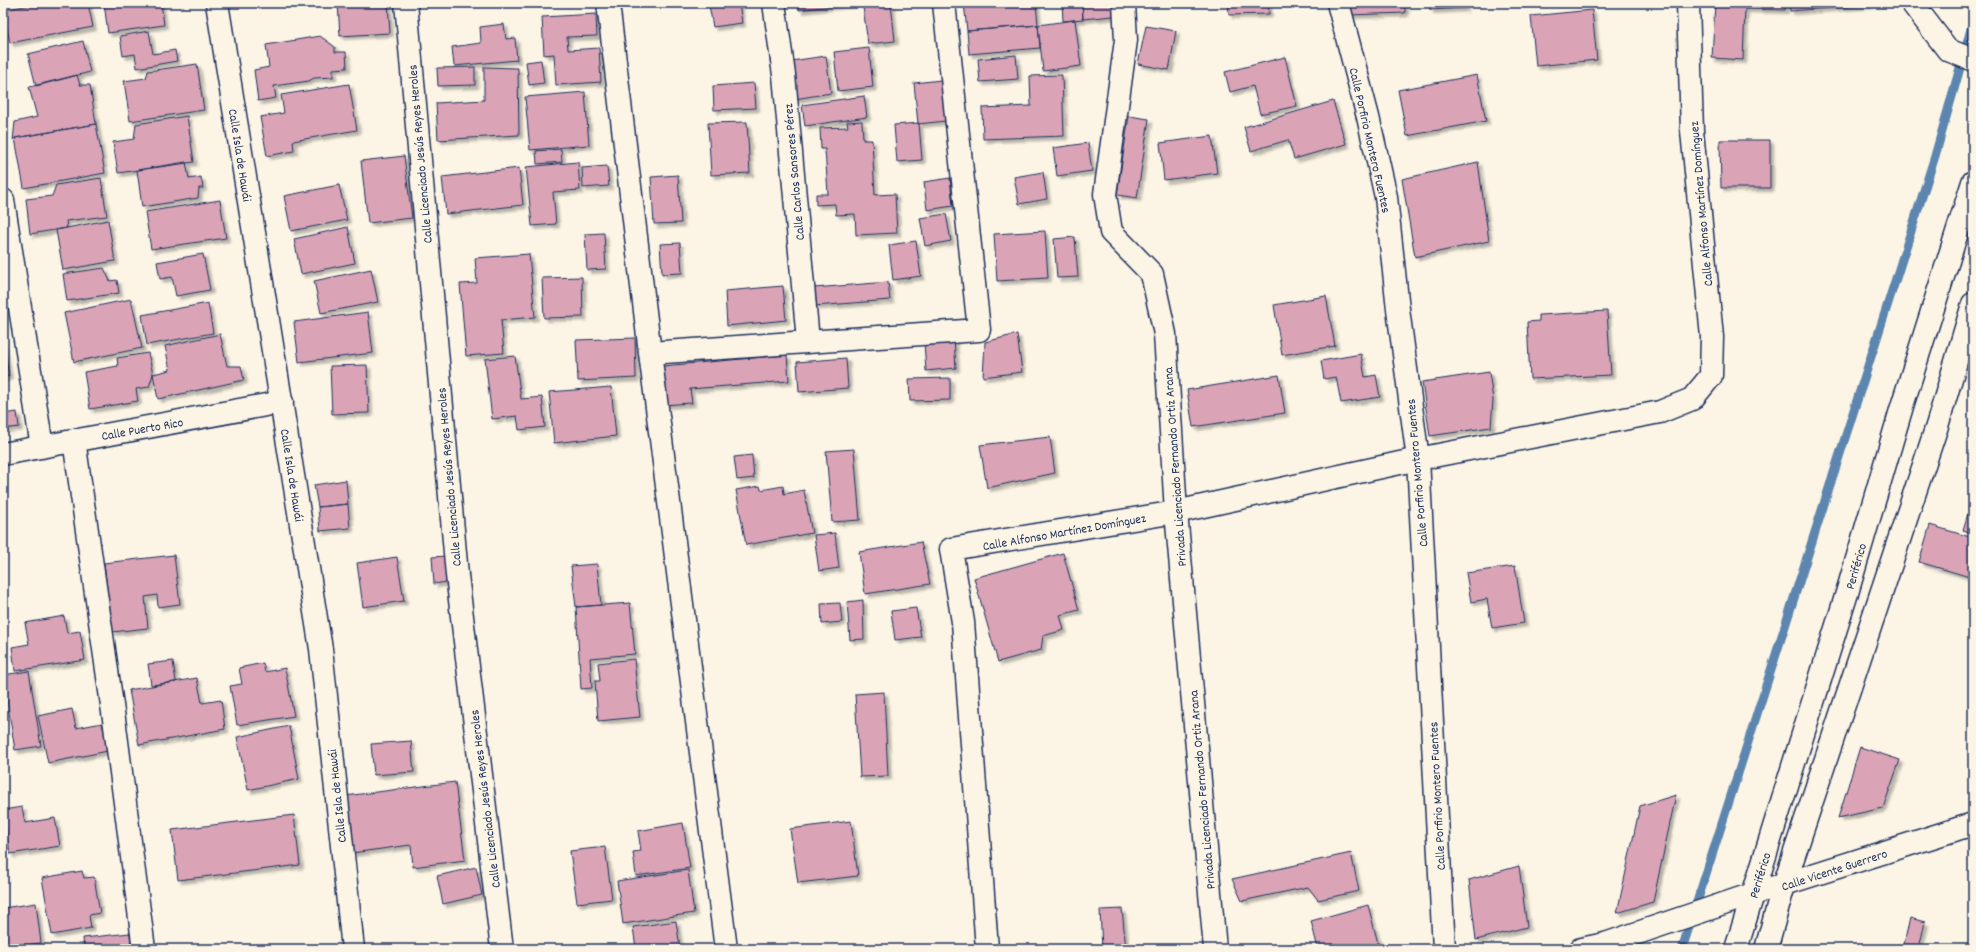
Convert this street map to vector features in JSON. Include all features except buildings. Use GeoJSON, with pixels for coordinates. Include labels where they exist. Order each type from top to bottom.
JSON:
{"type":"FeatureCollection","features":[{"type":"Feature","properties":{"kind":"street","name":"Calle Isla de Hawái"},"geometry":{"type":"LineString","coordinates":[[217,3],[321,649],[353,949]]}},
{"type":"Feature","properties":{"kind":"street","name":"Calle Licenciado Jesús Reyes Heroles"},"geometry":{"type":"LineString","coordinates":[[406,3],[457,575],[502,949]]}},
{"type":"Feature","properties":{"kind":"street"},"geometry":{"type":"LineString","coordinates":[[608,3],[650,353],[726,949]]}},
{"type":"Feature","properties":{"kind":"street","name":"Calle Carlos Sansores Pérez"},"geometry":{"type":"LineString","coordinates":[[774,3],[784,75],[808,341]]}},
{"type":"Feature","properties":{"kind":"street"},"geometry":{"type":"LineString","coordinates":[[650,353],[979,330],[944,3]]}},
{"type":"Feature","properties":{"kind":"street","name":"Privada Licenciado Fernando Ortiz Arana"},"geometry":{"type":"LineString","coordinates":[[1124,3],[1126,40],[1105,194],[1111,232],[1152,274],[1165,334],[1176,512],[1215,949]]}},
{"type":"Feature","properties":{"kind":"street","name":"Calle Porfirio Montero Fuentes"},"geometry":{"type":"LineString","coordinates":[[1338,3],[1368,117],[1386,197],[1398,309],[1418,459],[1444,949]]}},
{"type":"Feature","properties":{"kind":"street","name":"Calle Alfonso Martínez Domínguez"},"geometry":{"type":"LineString","coordinates":[[986,949],[963,622],[951,550],[1176,512],[1418,459],[1660,412],[1692,399],[1711,376],[1712,337],[1692,131],[1688,3]]}},
{"type":"Feature","properties":{"kind":"street"},"geometry":{"type":"LineString","coordinates":[[1912,3],[1948,50],[1973,60]]}},
{"type":"Feature","properties":{"kind":"street","name":"Periférico"},"geometry":{"type":"LineString","coordinates":[[1736,949],[1847,593],[1902,403],[1973,182]]}},
{"type":"Feature","properties":{"kind":"street"},"geometry":{"type":"LineString","coordinates":[[3,200],[42,447]]}},
{"type":"Feature","properties":{"kind":"street","name":"Periférico"},"geometry":{"type":"LineString","coordinates":[[1766,949],[1784,885],[1937,426],[1973,304]]}},
{"type":"Feature","properties":{"kind":"street","name":"Calle Puerto Rico"},"geometry":{"type":"LineString","coordinates":[[3,454],[282,402]]}},
{"type":"Feature","properties":{"kind":"street"},"geometry":{"type":"LineString","coordinates":[[74,440],[116,734],[144,949]]}},
{"type":"Feature","properties":{"kind":"street","name":"Calle Vicente Guerrero"},"geometry":{"type":"LineString","coordinates":[[1581,949],[1604,947],[1650,928],[1973,824]]}},
{"type":"Feature","properties":{"kind":"waterway"},"geometry":{"type":"LineString","coordinates":[[1682,949],[1935,156],[1973,22]]}}]}
